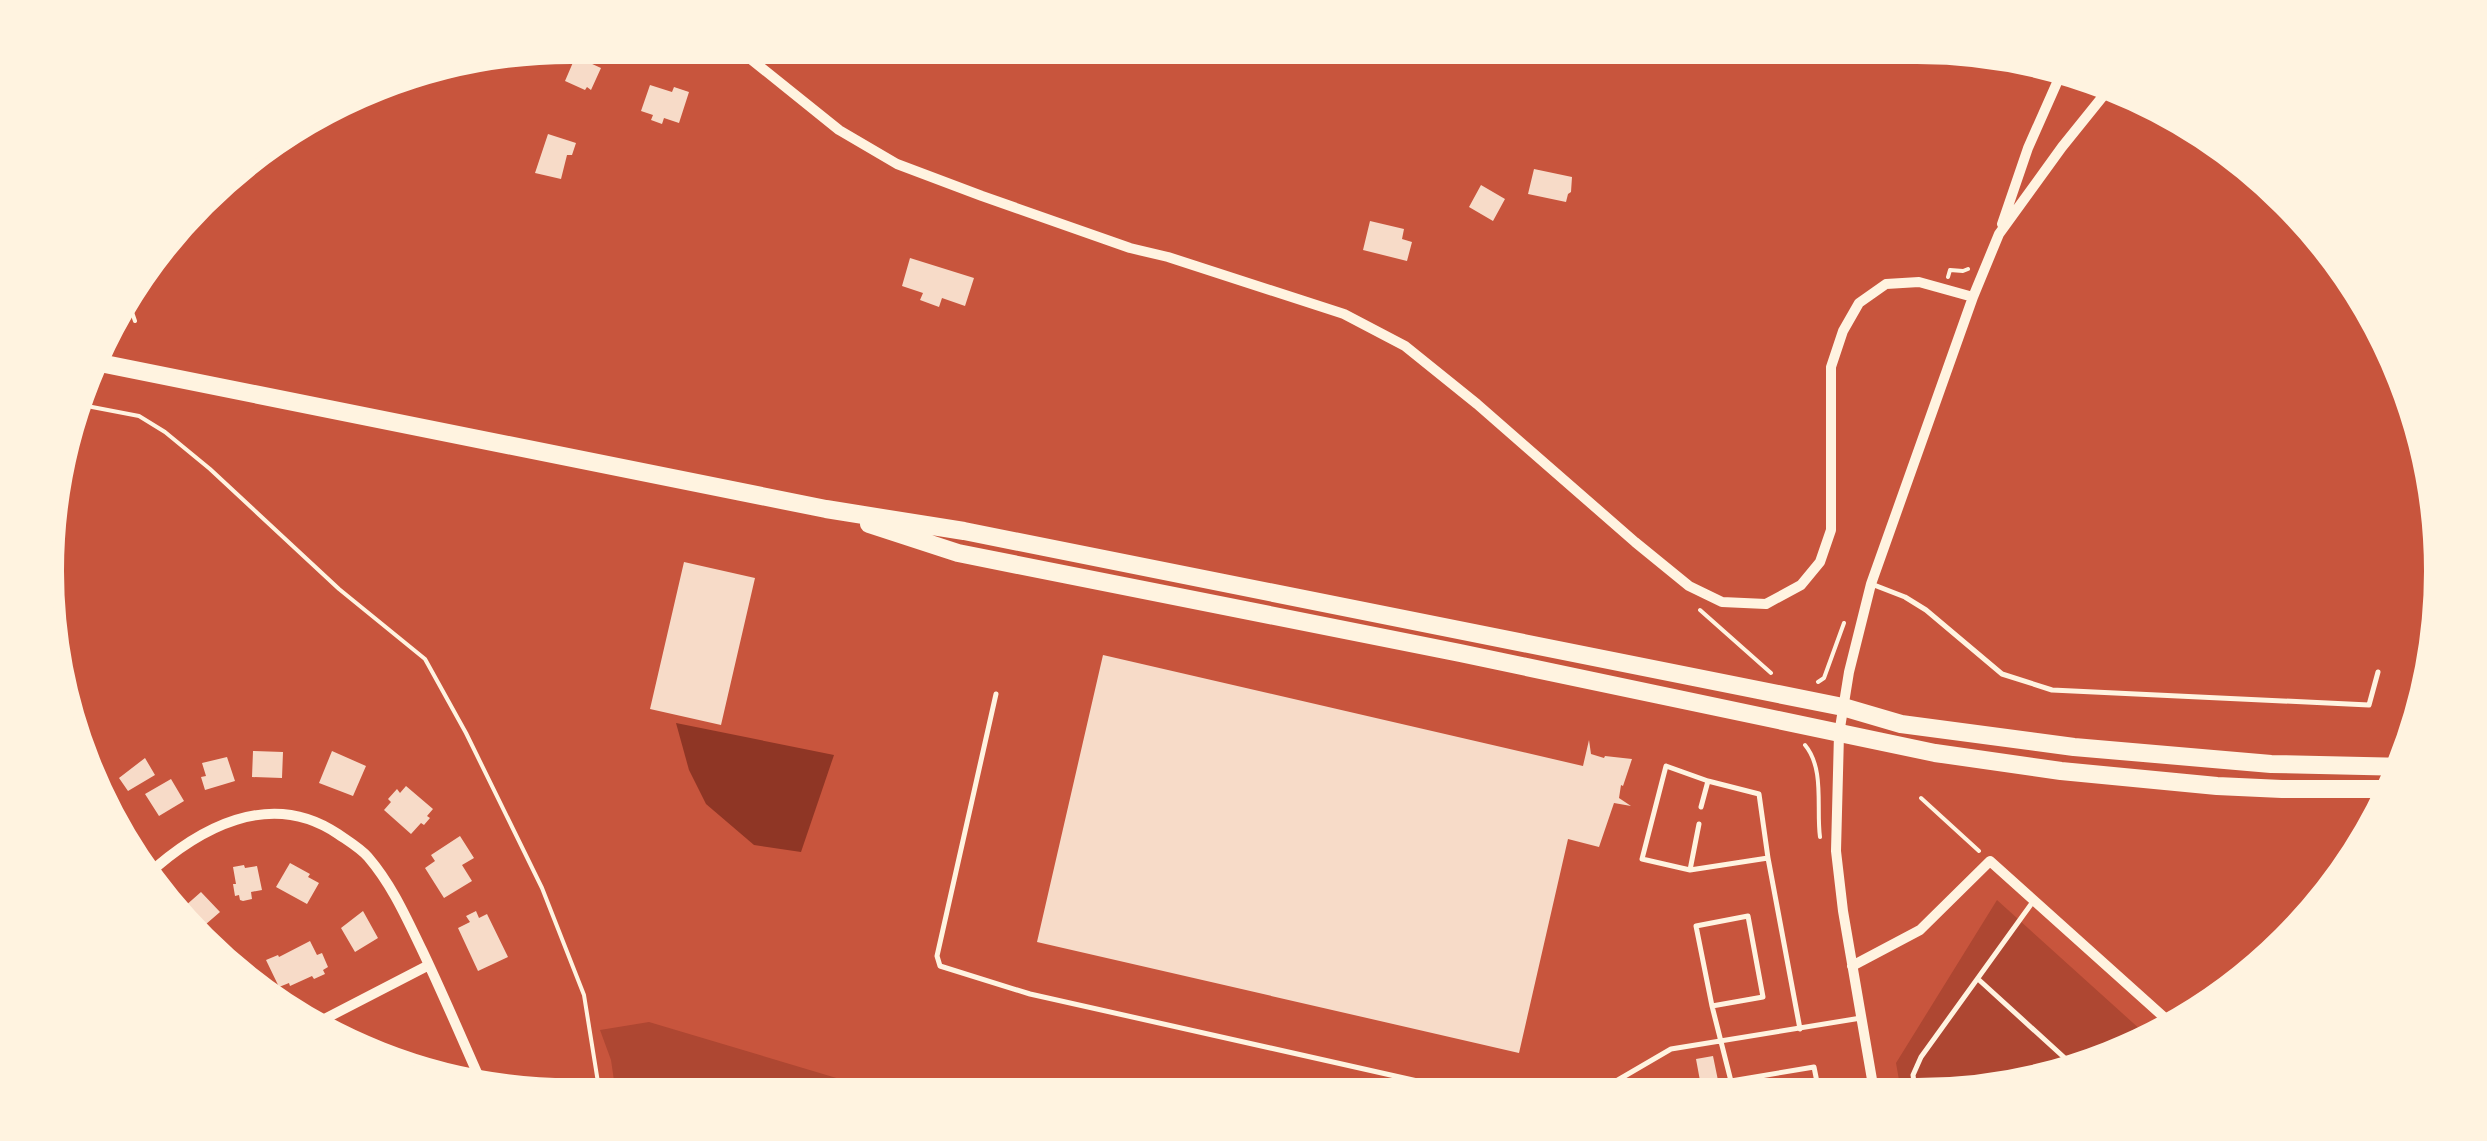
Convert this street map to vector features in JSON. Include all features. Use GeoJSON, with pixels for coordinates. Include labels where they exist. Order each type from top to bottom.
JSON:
{"type":"FeatureCollection","features":[{"type":"Feature","properties":{"kind":"main road"},"geometry":{"type":"LineString","coordinates":[[102,363],[826,510],[964,531],[1843,707],[1902,724],[2074,747],[2271,764],[2390,767]]}},
{"type":"Feature","properties":{"kind":"main road"},"geometry":{"type":"LineString","coordinates":[[826,510],[958,553],[1935,753],[2080,773],[2250,787],[2381,789]]}},
{"type":"Feature","properties":{"kind":"street"},"geometry":{"type":"LineString","coordinates":[[749,58],[839,130],[897,164],[1130,248],[1344,314],[1405,346],[1689,586],[1722,602],[1766,604],[1801,586],[1820,562],[1831,530],[1831,366],[1842,331],[1859,303],[1886,284],[1919,282],[1973,296]]}},
{"type":"Feature","properties":{"kind":"street"},"geometry":{"type":"LineString","coordinates":[[1874,1084],[1836,851],[1839,734],[1849,672],[1872,584],[1973,296],[2028,148],[2060,78]]}},
{"type":"Feature","properties":{"kind":"street"},"geometry":{"type":"LineString","coordinates":[[1998,234],[2105,94]]}},
{"type":"Feature","properties":{"kind":"street"},"geometry":{"type":"LineString","coordinates":[[153,868],[210,828],[249,815],[289,814],[325,826],[366,853],[394,891],[478,1075]]}},
{"type":"Feature","properties":{"kind":"street"},"geometry":{"type":"LineString","coordinates":[[1852,966],[1920,930],[1990,860],[2166,1019]]}},
{"type":"Feature","properties":{"kind":"street"},"geometry":{"type":"LineString","coordinates":[[324,1020],[429,966]]}},
{"type":"Feature","properties":{"kind":"lane"},"geometry":{"type":"LineString","coordinates":[[1872,584],[1926,610],[2002,674],[2052,690],[2369,706],[2378,672]]}},
{"type":"Feature","properties":{"kind":"lane"},"geometry":{"type":"LineString","coordinates":[[996,694],[937,956],[940,966],[1030,994],[1431,1084]]}},
{"type":"Feature","properties":{"kind":"lane"},"geometry":{"type":"LineString","coordinates":[[1768,858],[1690,870],[1642,859],[1666,766],[1759,794],[1800,1029]]}},
{"type":"Feature","properties":{"kind":"lane"},"geometry":{"type":"LineString","coordinates":[[1700,808],[1708,781]]}},
{"type":"Feature","properties":{"kind":"lane"},"geometry":{"type":"LineString","coordinates":[[1690,870],[1699,824]]}},
{"type":"Feature","properties":{"kind":"lane"},"geometry":{"type":"LineString","coordinates":[[1914,1084],[1912,1075],[1921,1057],[2034,900]]}},
{"type":"Feature","properties":{"kind":"lane"},"geometry":{"type":"LineString","coordinates":[[1712,1006],[1763,997],[1748,916],[1696,926],[1712,1006],[1732,1084]]}},
{"type":"Feature","properties":{"kind":"lane"},"geometry":{"type":"LineString","coordinates":[[1977,978],[2067,1061]]}},
{"type":"Feature","properties":{"kind":"lane"},"geometry":{"type":"LineString","coordinates":[[1611,1084],[1671,1049],[1861,1018]]}},
{"type":"Feature","properties":{"kind":"lane"},"geometry":{"type":"LineString","coordinates":[[1731,1081],[1814,1067],[1817,1084]]}},
{"type":"Feature","properties":{"kind":"path"},"geometry":{"type":"LineString","coordinates":[[130,307],[135,321]]}},
{"type":"Feature","properties":{"kind":"path"},"geometry":{"type":"LineString","coordinates":[[92,407],[139,416],[165,432],[210,468],[339,589],[425,659],[542,888],[584,995],[598,1084]]}},
{"type":"Feature","properties":{"kind":"path"},"geometry":{"type":"LineString","coordinates":[[1921,798],[1990,860]]}},
{"type":"Feature","properties":{"kind":"shaded area"},"geometry":{"type":"Polygon","coordinates":[[[676,723],[834,755],[801,852],[754,845],[706,804],[689,770],[676,723]]]}},
{"type":"Feature","properties":{"kind":"shaded area"},"geometry":{"type":"Polygon","coordinates":[[[1997,900],[2142,1031],[2049,1066],[1983,1079],[1900,1084],[1896,1063],[1997,900]]]}},
{"type":"Feature","properties":{"kind":"shaded area"},"geometry":{"type":"Polygon","coordinates":[[[649,1022],[856,1084],[615,1084],[600,1030],[649,1022]]]}},
{"type":"Feature","properties":{"kind":"building"},"geometry":{"type":"Polygon","coordinates":[[[575,58],[589,58],[590,63],[601,68],[591,90],[565,81],[575,58]]]}},
{"type":"Feature","properties":{"kind":"building"},"geometry":{"type":"Polygon","coordinates":[[[650,85],[672,92],[674,87],[689,92],[679,123],[664,118],[662,124],[641,111],[650,85]]]}},
{"type":"Feature","properties":{"kind":"building"},"geometry":{"type":"Polygon","coordinates":[[[548,134],[576,143],[572,155],[567,155],[561,179],[535,173],[548,134]]]}},
{"type":"Feature","properties":{"kind":"building"},"geometry":{"type":"Polygon","coordinates":[[[1534,169],[1572,177],[1566,202],[1528,194],[1534,169]]]}},
{"type":"Feature","properties":{"kind":"building"},"geometry":{"type":"Polygon","coordinates":[[[1481,185],[1505,199],[1493,221],[1469,207],[1481,185]]]}},
{"type":"Feature","properties":{"kind":"building"},"geometry":{"type":"Polygon","coordinates":[[[1370,221],[1404,229],[1402,239],[1412,242],[1407,261],[1363,250],[1370,221]]]}},
{"type":"Feature","properties":{"kind":"building"},"geometry":{"type":"Polygon","coordinates":[[[910,258],[974,278],[965,306],[942,298],[939,307],[920,300],[923,293],[902,286],[910,258]]]}},
{"type":"Feature","properties":{"kind":"building"},"geometry":{"type":"Polygon","coordinates":[[[684,562],[755,578],[721,725],[650,709],[684,562]]]}},
{"type":"Feature","properties":{"kind":"building"},"geometry":{"type":"Polygon","coordinates":[[[1103,655],[1583,766],[1589,740],[1591,754],[1632,759],[1619,798],[1631,806],[1614,803],[1599,847],[1568,839],[1519,1053],[1037,942],[1103,655]]]}},
{"type":"Feature","properties":{"kind":"building"},"geometry":{"type":"Polygon","coordinates":[[[253,751],[283,752],[282,778],[252,777],[253,751]]]}},
{"type":"Feature","properties":{"kind":"building"},"geometry":{"type":"Polygon","coordinates":[[[332,751],[366,766],[353,796],[319,783],[332,751]]]}},
{"type":"Feature","properties":{"kind":"building"},"geometry":{"type":"Polygon","coordinates":[[[227,757],[235,781],[205,790],[202,763],[227,757]]]}},
{"type":"Feature","properties":{"kind":"building"},"geometry":{"type":"Polygon","coordinates":[[[145,758],[155,775],[128,791],[119,778],[145,758]]]}},
{"type":"Feature","properties":{"kind":"building"},"geometry":{"type":"Polygon","coordinates":[[[171,779],[184,801],[159,816],[145,794],[171,779]]]}},
{"type":"Feature","properties":{"kind":"building"},"geometry":{"type":"Polygon","coordinates":[[[406,786],[433,809],[424,825],[421,823],[411,834],[384,810],[397,789],[400,793],[406,786]]]}},
{"type":"Feature","properties":{"kind":"building"},"geometry":{"type":"Polygon","coordinates":[[[460,836],[474,858],[462,865],[472,881],[444,898],[425,868],[435,861],[431,855],[460,836]]]}},
{"type":"Feature","properties":{"kind":"building"},"geometry":{"type":"Polygon","coordinates":[[[290,863],[319,883],[307,904],[276,887],[290,863]]]}},
{"type":"Feature","properties":{"kind":"building"},"geometry":{"type":"Polygon","coordinates":[[[257,866],[262,890],[251,892],[252,899],[243,901],[235,896],[233,867],[257,866]]]}},
{"type":"Feature","properties":{"kind":"building"},"geometry":{"type":"Polygon","coordinates":[[[201,892],[220,912],[202,927],[184,907],[201,892]]]}},
{"type":"Feature","properties":{"kind":"building"},"geometry":{"type":"Polygon","coordinates":[[[363,911],[378,938],[355,952],[341,928],[363,911]]]}},
{"type":"Feature","properties":{"kind":"building"},"geometry":{"type":"Polygon","coordinates":[[[476,911],[479,918],[487,914],[508,957],[478,971],[458,928],[470,922],[466,916],[476,911]]]}},
{"type":"Feature","properties":{"kind":"building"},"geometry":{"type":"Polygon","coordinates":[[[310,941],[317,955],[322,953],[328,967],[323,970],[325,974],[279,987],[266,960],[310,941]]]}},
{"type":"Feature","properties":{"kind":"building"},"geometry":{"type":"Polygon","coordinates":[[[1713,1056],[1719,1084],[1701,1084],[1696,1059],[1713,1056]]]}}]}
